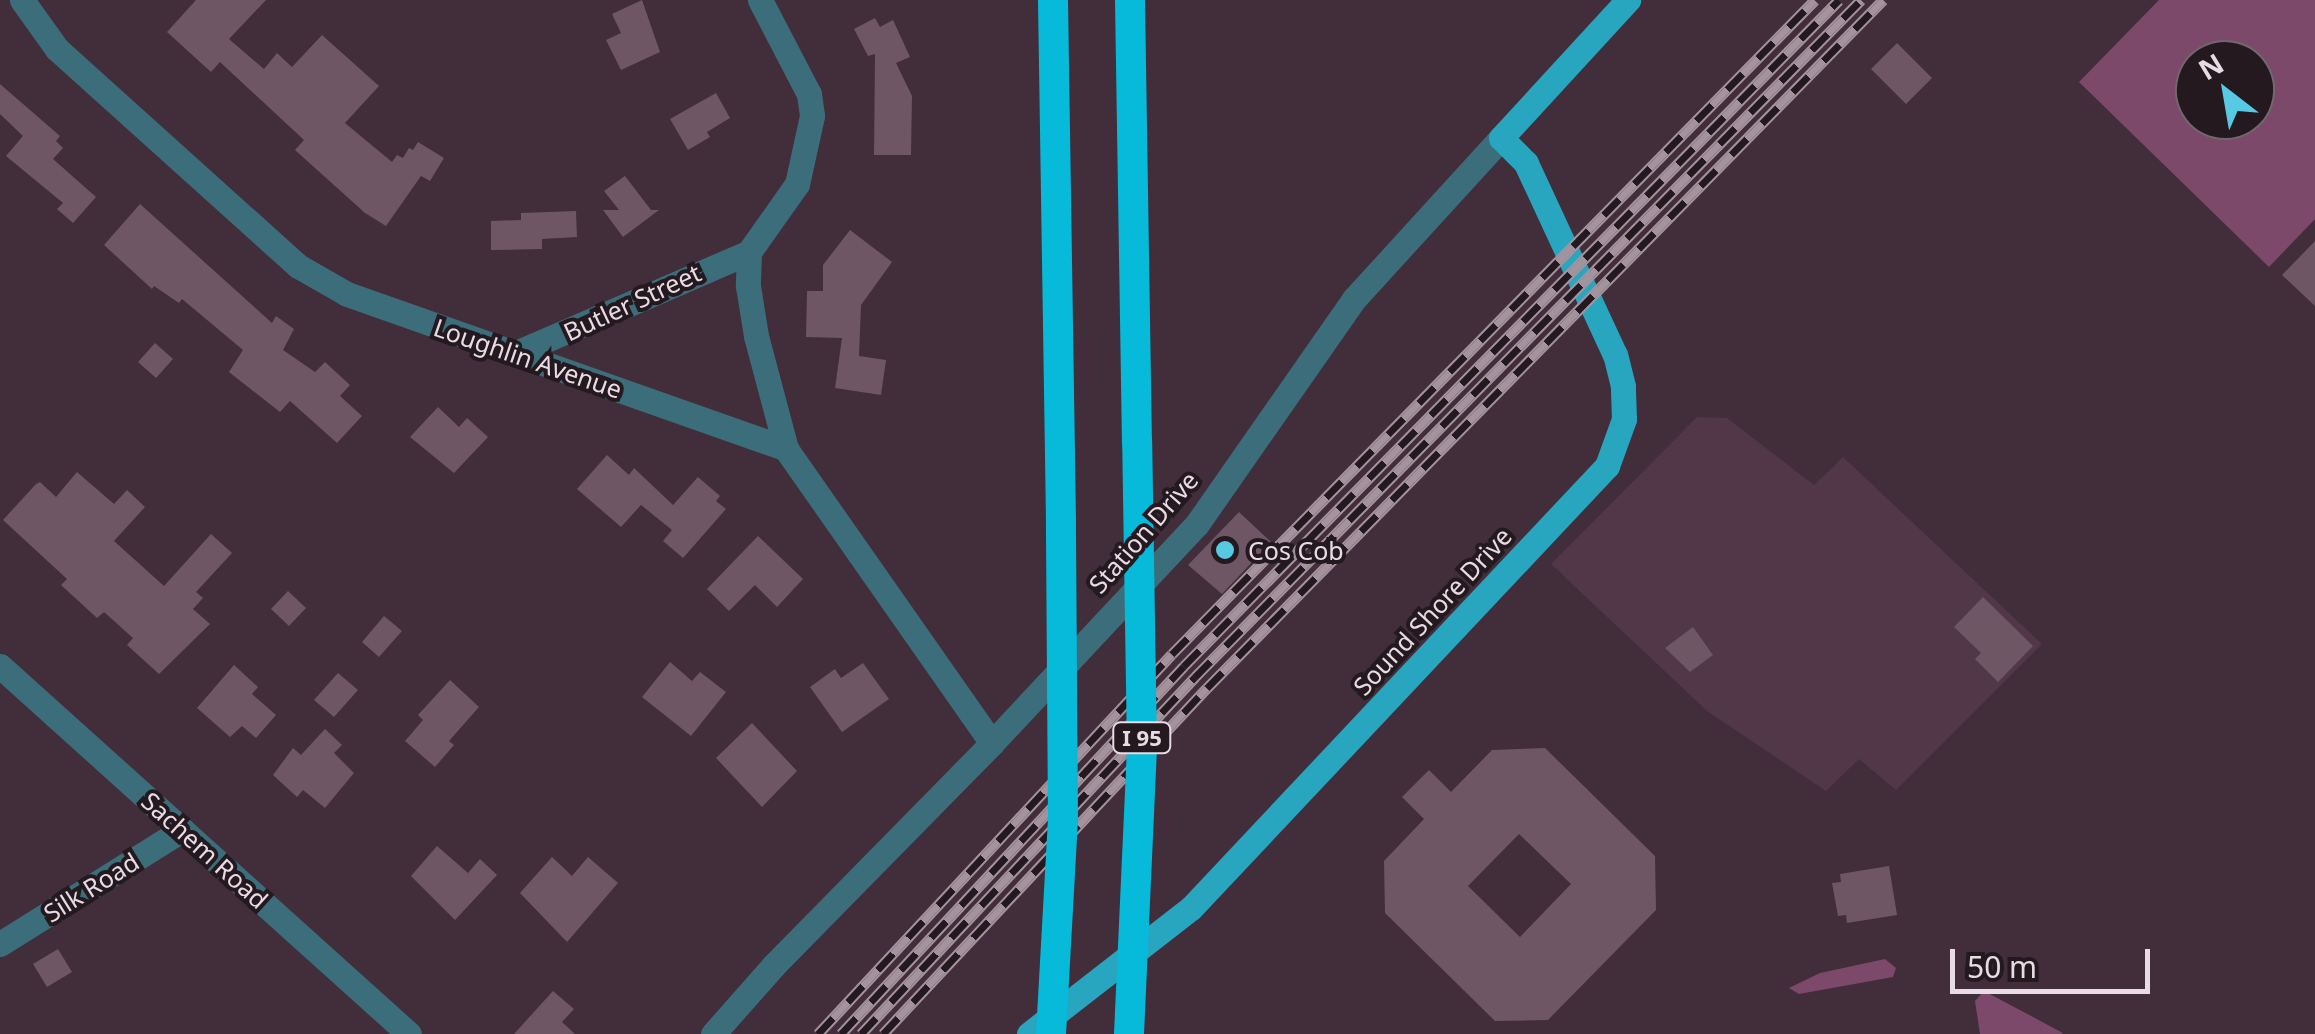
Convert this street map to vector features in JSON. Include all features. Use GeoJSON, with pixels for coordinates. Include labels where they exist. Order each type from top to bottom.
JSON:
{"type":"FeatureCollection","features":[{"type":"Feature","properties":{"kind":"highway"},"geometry":{"type":"LineString","coordinates":[[1051,1034],[1062,821],[1054,0]]}},
{"type":"Feature","properties":{"kind":"highway","name":"I 95"},"geometry":{"type":"LineString","coordinates":[[1129,1034],[1142,768],[1130,0]]}},
{"type":"Feature","properties":{"kind":"main road","name":"Station Drive"},"geometry":{"type":"LineString","coordinates":[[1501,138],[1628,0]]}},
{"type":"Feature","properties":{"kind":"main road","name":"Sound Shore Drive"},"geometry":{"type":"LineString","coordinates":[[1030,1034],[1191,908],[1607,466],[1624,419],[1624,386],[1615,355],[1526,163],[1501,138]]}},
{"type":"Feature","properties":{"kind":"street","name":"Loughlin Avenue"},"geometry":{"type":"LineString","coordinates":[[22,0],[56,49],[298,266],[347,294],[786,449]]}},
{"type":"Feature","properties":{"kind":"street"},"geometry":{"type":"LineString","coordinates":[[760,0],[809,94],[812,116],[798,184],[749,252],[748,286],[756,336],[786,449],[992,743]]}},
{"type":"Feature","properties":{"kind":"street","name":"Station Drive"},"geometry":{"type":"LineString","coordinates":[[713,1034],[774,965],[992,743],[1197,524],[1354,300],[1501,138]]}},
{"type":"Feature","properties":{"kind":"street","name":"Butler Street"},"geometry":{"type":"LineString","coordinates":[[516,353],[749,252]]}},
{"type":"Feature","properties":{"kind":"street","name":"Sachem Road"},"geometry":{"type":"LineString","coordinates":[[0,666],[409,1034]]}},
{"type":"Feature","properties":{"kind":"street","name":"Silk Road"},"geometry":{"type":"LineString","coordinates":[[0,944],[182,830]]}},
{"type":"Feature","properties":{"kind":"shaded area"},"geometry":{"type":"Polygon","coordinates":[[[2159,0],[2315,0],[2315,219],[2269,267],[2079,82],[2159,0]]]}},
{"type":"Feature","properties":{"kind":"shaded area"},"geometry":{"type":"Polygon","coordinates":[[[1697,417],[1727,418],[1814,485],[1843,457],[2042,644],[1896,790],[1859,759],[1826,791],[1707,711],[1551,564],[1697,417]]]}},
{"type":"Feature","properties":{"kind":"shaded area"},"geometry":{"type":"Polygon","coordinates":[[[1885,959],[1896,968],[1893,977],[1799,994],[1789,988],[1820,973],[1885,959]]]}},
{"type":"Feature","properties":{"kind":"shaded area"},"geometry":{"type":"Polygon","coordinates":[[[1984,991],[2063,1034],[1980,1034],[1975,1001],[1984,991]]]}},
{"type":"Feature","properties":{"kind":"building"},"geometry":{"type":"Polygon","coordinates":[[[196,0],[266,0],[229,39],[264,69],[277,53],[292,67],[322,35],[379,86],[345,123],[392,162],[397,155],[403,158],[418,142],[444,158],[430,181],[421,176],[386,226],[365,213],[295,150],[304,140],[220,62],[211,72],[167,32],[196,0]]]}},
{"type":"Feature","properties":{"kind":"building"},"geometry":{"type":"Polygon","coordinates":[[[642,0],[660,52],[621,70],[606,40],[621,33],[612,14],[642,0]]]}},
{"type":"Feature","properties":{"kind":"building"},"geometry":{"type":"Polygon","coordinates":[[[875,18],[880,27],[893,20],[910,57],[896,63],[912,96],[911,155],[874,155],[875,54],[868,56],[854,29],[875,18]]]}},
{"type":"Feature","properties":{"kind":"building"},"geometry":{"type":"Polygon","coordinates":[[[1897,43],[1932,78],[1906,104],[1871,69],[1897,43]]]}},
{"type":"Feature","properties":{"kind":"building"},"geometry":{"type":"Polygon","coordinates":[[[0,84],[60,136],[56,141],[63,148],[53,159],[96,197],[73,223],[57,209],[63,203],[6,156],[23,136],[0,114],[0,84]]]}},
{"type":"Feature","properties":{"kind":"building"},"geometry":{"type":"Polygon","coordinates":[[[716,93],[730,118],[688,150],[670,119],[716,93]]]}},
{"type":"Feature","properties":{"kind":"building"},"geometry":{"type":"Polygon","coordinates":[[[625,176],[651,210],[659,210],[623,237],[603,210],[619,210],[604,191],[625,176]]]}},
{"type":"Feature","properties":{"kind":"building"},"geometry":{"type":"Polygon","coordinates":[[[140,204],[272,323],[276,316],[294,329],[283,350],[315,372],[325,362],[350,385],[340,396],[362,416],[337,443],[290,401],[280,412],[229,372],[243,350],[182,299],[179,303],[154,286],[152,289],[104,245],[140,204]]]}},
{"type":"Feature","properties":{"kind":"building"},"geometry":{"type":"Polygon","coordinates":[[[576,211],[577,237],[542,239],[542,249],[491,250],[491,221],[521,220],[521,213],[576,211]]]}},
{"type":"Feature","properties":{"kind":"building"},"geometry":{"type":"Polygon","coordinates":[[[850,230],[892,262],[861,305],[859,356],[886,360],[881,395],[835,388],[842,338],[806,337],[807,291],[823,291],[823,265],[850,230]]]}},
{"type":"Feature","properties":{"kind":"building"},"geometry":{"type":"Polygon","coordinates":[[[2315,241],[2315,306],[2282,275],[2315,241]]]}},
{"type":"Feature","properties":{"kind":"building"},"geometry":{"type":"Polygon","coordinates":[[[155,343],[173,359],[156,378],[138,362],[155,343]]]}},
{"type":"Feature","properties":{"kind":"building"},"geometry":{"type":"Polygon","coordinates":[[[438,407],[459,427],[467,418],[488,437],[454,473],[410,437],[438,407]]]}},
{"type":"Feature","properties":{"kind":"building"},"geometry":{"type":"Polygon","coordinates":[[[607,455],[629,475],[634,468],[673,505],[698,477],[720,496],[716,501],[726,509],[683,558],[663,541],[672,530],[641,505],[621,527],[577,489],[607,455]]]}},
{"type":"Feature","properties":{"kind":"building"},"geometry":{"type":"Polygon","coordinates":[[[77,472],[114,504],[127,490],[145,507],[114,541],[164,586],[211,534],[232,553],[196,592],[203,598],[193,609],[210,624],[159,674],[127,645],[133,638],[104,612],[97,618],[61,585],[67,579],[3,520],[36,484],[40,482],[56,497],[77,472]]]}},
{"type":"Feature","properties":{"kind":"building"},"geometry":{"type":"Polygon","coordinates":[[[1239,512],[1271,542],[1222,594],[1188,565],[1239,512]]]}},
{"type":"Feature","properties":{"kind":"building"},"geometry":{"type":"Polygon","coordinates":[[[758,536],[803,579],[777,607],[755,585],[729,611],[707,589],[758,536]]]}},
{"type":"Feature","properties":{"kind":"building"},"geometry":{"type":"Polygon","coordinates":[[[288,591],[306,608],[289,626],[271,609],[288,591]]]}},
{"type":"Feature","properties":{"kind":"building"},"geometry":{"type":"Polygon","coordinates":[[[1983,597],[2033,646],[1998,682],[1975,659],[1981,653],[1954,627],[1983,597]]]}},
{"type":"Feature","properties":{"kind":"building"},"geometry":{"type":"Polygon","coordinates":[[[384,616],[402,631],[379,657],[362,642],[384,616]]]}},
{"type":"Feature","properties":{"kind":"building"},"geometry":{"type":"Polygon","coordinates":[[[1693,627],[1713,655],[1690,672],[1665,648],[1693,627]]]}},
{"type":"Feature","properties":{"kind":"building"},"geometry":{"type":"Polygon","coordinates":[[[670,662],[692,681],[700,672],[726,692],[691,736],[642,697],[670,662]]]}},
{"type":"Feature","properties":{"kind":"building"},"geometry":{"type":"Polygon","coordinates":[[[863,663],[889,699],[842,732],[810,687],[835,669],[841,678],[863,663]]]}},
{"type":"Feature","properties":{"kind":"building"},"geometry":{"type":"Polygon","coordinates":[[[234,665],[258,687],[252,694],[276,715],[256,738],[242,726],[230,737],[197,708],[234,665]]]}},
{"type":"Feature","properties":{"kind":"building"},"geometry":{"type":"Polygon","coordinates":[[[338,673],[358,690],[334,717],[314,700],[338,673]]]}},
{"type":"Feature","properties":{"kind":"building"},"geometry":{"type":"Polygon","coordinates":[[[450,680],[479,707],[449,741],[454,745],[435,767],[405,741],[423,720],[418,715],[450,680]]]}},
{"type":"Feature","properties":{"kind":"building"},"geometry":{"type":"Polygon","coordinates":[[[752,723],[797,771],[762,807],[716,758],[752,723]]]}},
{"type":"Feature","properties":{"kind":"building"},"geometry":{"type":"Polygon","coordinates":[[[325,729],[342,745],[334,753],[354,773],[325,808],[303,790],[297,797],[273,775],[293,748],[301,755],[325,729]]]}},
{"type":"Feature","properties":{"kind":"building"},"geometry":{"type":"Polygon","coordinates":[[[1545,748],[1655,856],[1656,910],[1548,1020],[1495,1021],[1385,913],[1384,861],[1424,819],[1402,797],[1429,770],[1451,792],[1492,750],[1545,748]],[[1519,834],[1468,886],[1520,937],[1571,884],[1519,834]]]}},
{"type":"Feature","properties":{"kind":"building"},"geometry":{"type":"Polygon","coordinates":[[[437,846],[468,873],[480,859],[497,875],[455,920],[411,876],[437,846]]]}},
{"type":"Feature","properties":{"kind":"building"},"geometry":{"type":"Polygon","coordinates":[[[552,857],[572,876],[588,857],[618,883],[567,942],[520,893],[552,857]]]}},
{"type":"Feature","properties":{"kind":"building"},"geometry":{"type":"Polygon","coordinates":[[[1889,866],[1897,915],[1847,923],[1846,915],[1838,916],[1832,883],[1841,882],[1840,874],[1889,866]]]}},
{"type":"Feature","properties":{"kind":"building"},"geometry":{"type":"Polygon","coordinates":[[[58,949],[72,972],[47,987],[33,964],[58,949]]]}},
{"type":"Feature","properties":{"kind":"building"},"geometry":{"type":"Polygon","coordinates":[[[553,991],[574,1009],[562,1022],[575,1034],[514,1034],[553,991]]]}},
{"type":"Feature","properties":{"kind":"railway"},"geometry":{"type":"LineString","coordinates":[[818,1034],[1172,654],[1815,0]]}},
{"type":"Feature","properties":{"kind":"railway"},"geometry":{"type":"LineString","coordinates":[[841,1034],[1184,666],[1839,0]]}},
{"type":"Feature","properties":{"kind":"railway"},"geometry":{"type":"LineString","coordinates":[[861,1034],[1195,677],[1861,0]]}},
{"type":"Feature","properties":{"kind":"railway"},"geometry":{"type":"LineString","coordinates":[[883,1034],[1207,688],[1883,0]]}},
{"type":"Feature","properties":{"kind":"place","name":"Cos Cob"},"geometry":{"type":"Point","coordinates":[1225,550]}}]}
